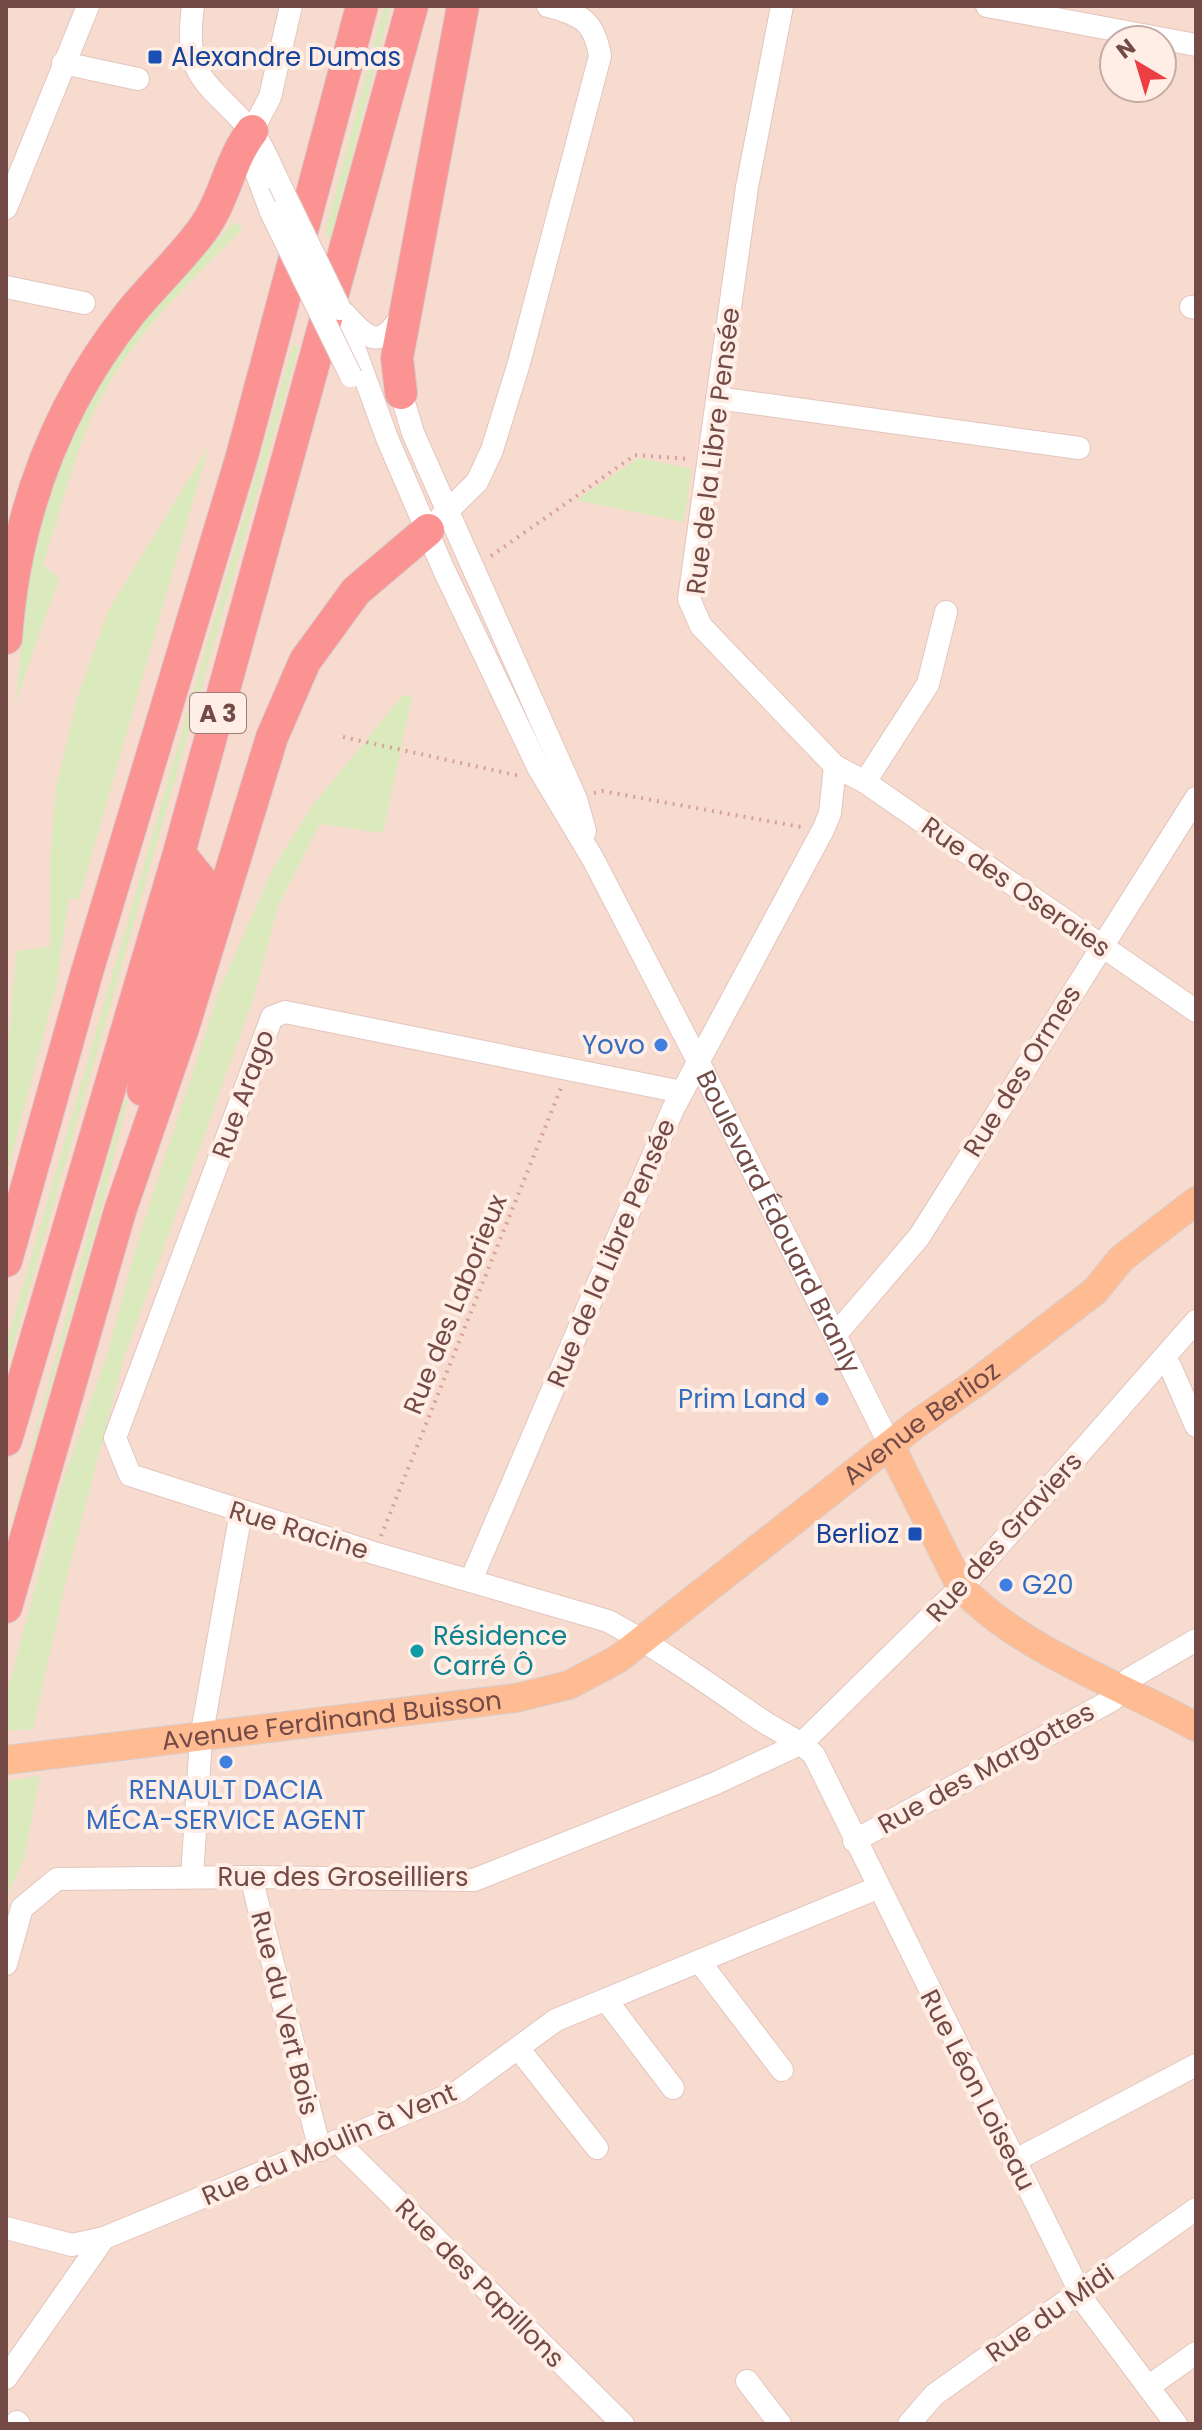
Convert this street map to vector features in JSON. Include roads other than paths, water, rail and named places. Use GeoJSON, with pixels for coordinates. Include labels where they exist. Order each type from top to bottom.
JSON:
{"type":"FeatureCollection","features":[{"type":"Feature","properties":{"kind":"highway","name":"A 3"},"geometry":{"type":"LineString","coordinates":[[6,1261],[87,972],[242,456],[362,6]]}},
{"type":"Feature","properties":{"kind":"highway","name":"A 3"},"geometry":{"type":"LineString","coordinates":[[6,1440],[179,853],[412,6]]}},
{"type":"Feature","properties":{"kind":"highway"},"geometry":{"type":"LineString","coordinates":[[401,393],[397,358],[463,6]]}},
{"type":"Feature","properties":{"kind":"highway"},"geometry":{"type":"LineString","coordinates":[[6,638],[22,528],[42,463],[95,363],[131,313],[205,227],[220,198],[236,152],[252,131]]}},
{"type":"Feature","properties":{"kind":"highway"},"geometry":{"type":"LineString","coordinates":[[6,1607],[120,1211],[202,971],[240,833],[272,737],[305,661],[356,591],[438,520]]}},
{"type":"Feature","properties":{"kind":"highway"},"geometry":{"type":"LineString","coordinates":[[120,1211],[121,1186],[169,977],[200,879],[179,853]]}},
{"type":"Feature","properties":{"kind":"main road","name":"Avenue Berlioz"},"geometry":{"type":"LineString","coordinates":[[642,1639],[890,1445],[1095,1291],[1121,1259],[1196,1201]]}},
{"type":"Feature","properties":{"kind":"main road","name":"Boulevard Édouard Branly"},"geometry":{"type":"LineString","coordinates":[[890,1445],[961,1587]]}},
{"type":"Feature","properties":{"kind":"main road"},"geometry":{"type":"LineString","coordinates":[[961,1587],[1029,1640],[1196,1727]]}},
{"type":"Feature","properties":{"kind":"main road","name":"Avenue Ferdinand Buisson"},"geometry":{"type":"LineString","coordinates":[[6,1760],[516,1698],[585,1678],[642,1639]]}},
{"type":"Feature","properties":{"kind":"street"},"geometry":{"type":"LineString","coordinates":[[6,208],[88,6]]}},
{"type":"Feature","properties":{"kind":"street"},"geometry":{"type":"LineString","coordinates":[[193,6],[189,39],[198,77],[252,131],[340,309],[387,438],[438,520]]}},
{"type":"Feature","properties":{"kind":"street"},"geometry":{"type":"LineString","coordinates":[[291,6],[270,97],[252,131],[256,172],[271,212],[357,355]]}},
{"type":"Feature","properties":{"kind":"street"},"geometry":{"type":"LineString","coordinates":[[438,520],[477,482],[492,450],[519,363],[600,56],[594,32],[579,14],[548,6]]}},
{"type":"Feature","properties":{"kind":"street","name":"Rue de la Libre Pensée"},"geometry":{"type":"LineString","coordinates":[[471,1580],[682,1092],[830,813],[835,766],[701,626],[689,599],[706,461],[747,187],[782,6]]}},
{"type":"Feature","properties":{"kind":"street"},"geometry":{"type":"LineString","coordinates":[[987,6],[1073,13],[1196,45]]}},
{"type":"Feature","properties":{"kind":"street"},"geometry":{"type":"LineString","coordinates":[[63,63],[138,79]]}},
{"type":"Feature","properties":{"kind":"street"},"geometry":{"type":"LineString","coordinates":[[6,287],[84,303]]}},
{"type":"Feature","properties":{"kind":"street"},"geometry":{"type":"LineString","coordinates":[[357,355],[374,339],[384,337],[408,308]]}},
{"type":"Feature","properties":{"kind":"street"},"geometry":{"type":"LineString","coordinates":[[401,393],[438,520]]}},
{"type":"Feature","properties":{"kind":"street"},"geometry":{"type":"LineString","coordinates":[[717,398],[1079,448]]}},
{"type":"Feature","properties":{"kind":"street","name":"Boulevard Édouard Branly"},"geometry":{"type":"LineString","coordinates":[[438,520],[471,567],[576,799],[593,859]]}},
{"type":"Feature","properties":{"kind":"street","name":"Boulevard Édouard Branly"},"geometry":{"type":"LineString","coordinates":[[438,520],[538,767],[593,859],[699,1063],[890,1445]]}},
{"type":"Feature","properties":{"kind":"street"},"geometry":{"type":"LineString","coordinates":[[865,782],[928,684],[946,612]]}},
{"type":"Feature","properties":{"kind":"street","name":"Rue des Oseraies"},"geometry":{"type":"LineString","coordinates":[[835,766],[865,782],[1196,1011]]}},
{"type":"Feature","properties":{"kind":"street","name":"Rue des Ormes"},"geometry":{"type":"LineString","coordinates":[[836,1334],[919,1237],[1196,798]]}},
{"type":"Feature","properties":{"kind":"street","name":"Rue Arago"},"geometry":{"type":"LineString","coordinates":[[130,1475],[115,1438],[272,1017],[285,1012],[682,1092]]}},
{"type":"Feature","properties":{"kind":"street","name":"Rue des Graviers"},"geometry":{"type":"LineString","coordinates":[[802,1743],[961,1587],[1196,1321]]}},
{"type":"Feature","properties":{"kind":"street"},"geometry":{"type":"LineString","coordinates":[[1162,1360],[1170,1366],[1196,1426]]}},
{"type":"Feature","properties":{"kind":"street","name":"Rue Racine"},"geometry":{"type":"LineString","coordinates":[[130,1475],[374,1553],[608,1621],[642,1639],[777,1731],[802,1743]]}},
{"type":"Feature","properties":{"kind":"street"},"geometry":{"type":"LineString","coordinates":[[192,1877],[201,1738],[241,1512]]}},
{"type":"Feature","properties":{"kind":"street","name":"Rue des Margottes"},"geometry":{"type":"LineString","coordinates":[[854,1841],[1112,1700],[1121,1687],[1196,1640]]}},
{"type":"Feature","properties":{"kind":"street","name":"Rue Léon Loiseau"},"geometry":{"type":"LineString","coordinates":[[802,1743],[814,1755],[877,1888],[1080,2291],[1176,2424]]}},
{"type":"Feature","properties":{"kind":"street","name":"Rue des Groseilliers"},"geometry":{"type":"LineString","coordinates":[[6,1964],[22,1908],[57,1879],[251,1877],[474,1880],[716,1783],[802,1743]]}},
{"type":"Feature","properties":{"kind":"street","name":"Rue du Vert Bois"},"geometry":{"type":"LineString","coordinates":[[251,1877],[328,2146]]}},
{"type":"Feature","properties":{"kind":"street","name":"Rue du Moulin à Vent"},"geometry":{"type":"LineString","coordinates":[[6,2228],[72,2245],[104,2238],[459,2091],[556,2020],[877,1888]]}},
{"type":"Feature","properties":{"kind":"street"},"geometry":{"type":"LineString","coordinates":[[699,1961],[782,2070]]}},
{"type":"Feature","properties":{"kind":"street"},"geometry":{"type":"LineString","coordinates":[[606,2000],[673,2088]]}},
{"type":"Feature","properties":{"kind":"street"},"geometry":{"type":"LineString","coordinates":[[518,2048],[597,2148]]}},
{"type":"Feature","properties":{"kind":"street"},"geometry":{"type":"LineString","coordinates":[[1014,2161],[1196,2065]]}},
{"type":"Feature","properties":{"kind":"street","name":"Rue des Papillons"},"geometry":{"type":"LineString","coordinates":[[328,2146],[623,2424]]}},
{"type":"Feature","properties":{"kind":"street","name":"Rue du Midi"},"geometry":{"type":"LineString","coordinates":[[909,2424],[934,2395],[1196,2209]]}},
{"type":"Feature","properties":{"kind":"street"},"geometry":{"type":"LineString","coordinates":[[6,2378],[104,2238]]}},
{"type":"Feature","properties":{"kind":"street"},"geometry":{"type":"LineString","coordinates":[[1148,2387],[1196,2353]]}},
{"type":"Feature","properties":{"kind":"street"},"geometry":{"type":"LineString","coordinates":[[747,2381],[780,2424]]}},
{"type":"Feature","properties":{"kind":"place","name":"Alexandre Dumas"},"geometry":{"type":"Point","coordinates":[155,57]}},
{"type":"Feature","properties":{"kind":"place","name":"Yovo"},"geometry":{"type":"Point","coordinates":[661,1045]}},
{"type":"Feature","properties":{"kind":"place","name":"Prim Land"},"geometry":{"type":"Point","coordinates":[822,1399]}},
{"type":"Feature","properties":{"kind":"place","name":"Berlioz"},"geometry":{"type":"Point","coordinates":[915,1534]}},
{"type":"Feature","properties":{"kind":"place","name":"G20"},"geometry":{"type":"Point","coordinates":[1006,1585]}},
{"type":"Feature","properties":{"kind":"place","name":"Résidence Carré Ô"},"geometry":{"type":"Point","coordinates":[417,1651]}},
{"type":"Feature","properties":{"kind":"place","name":"RENAULT DACIA MÉCA-SERVICE AGENT"},"geometry":{"type":"Point","coordinates":[226,1762]}}]}
